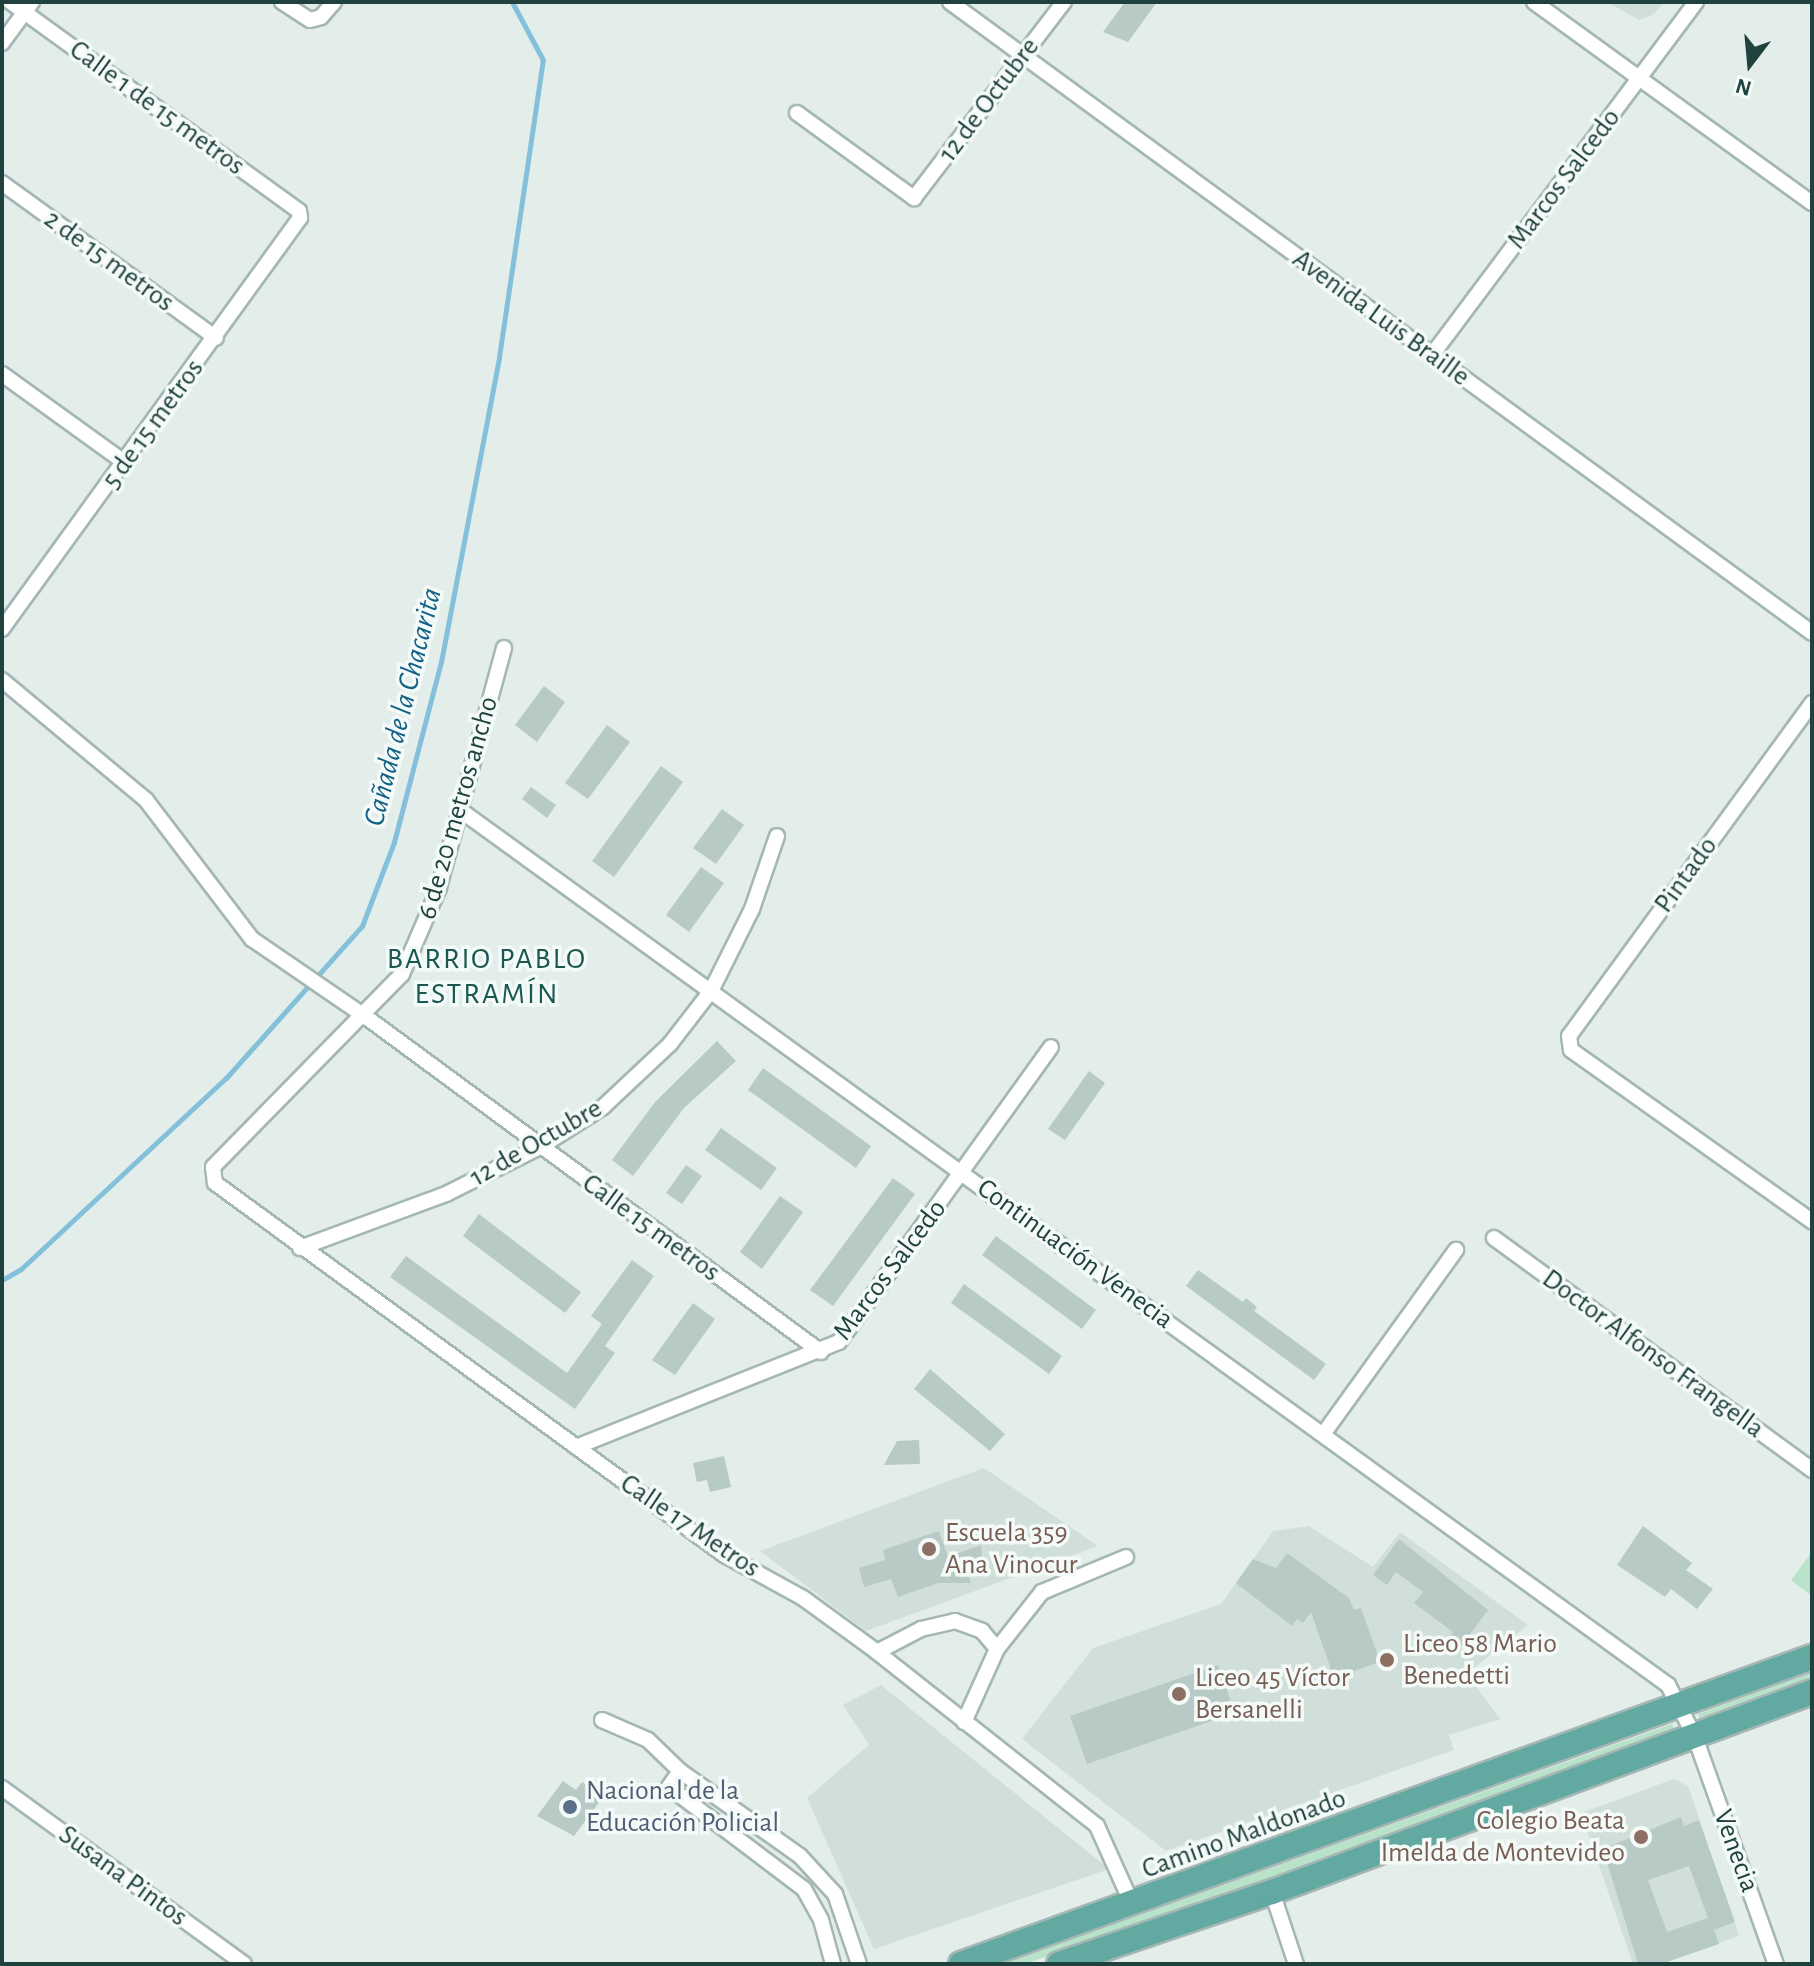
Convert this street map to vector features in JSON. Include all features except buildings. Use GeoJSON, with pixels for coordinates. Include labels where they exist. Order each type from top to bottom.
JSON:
{"type":"FeatureCollection","features":[{"type":"Feature","properties":{"kind":"main road","name":"Camino Maldonado"},"geometry":{"type":"LineString","coordinates":[[961,1964],[1133,1906],[1812,1657]]}},
{"type":"Feature","properties":{"kind":"main road"},"geometry":{"type":"LineString","coordinates":[[1059,1964],[1272,1892],[1812,1692]]}},
{"type":"Feature","properties":{"kind":"street","name":"Calle 1 de 15 metros"},"geometry":{"type":"LineString","coordinates":[[10,2],[28,7],[299,211],[300,218]]}},
{"type":"Feature","properties":{"kind":"street"},"geometry":{"type":"LineString","coordinates":[[282,2],[310,20],[321,17],[334,2]]}},
{"type":"Feature","properties":{"kind":"street","name":"Avenida Luis Braille"},"geometry":{"type":"LineString","coordinates":[[950,2],[1812,633]]}},
{"type":"Feature","properties":{"kind":"street","name":"12 de Octubre"},"geometry":{"type":"LineString","coordinates":[[797,113],[914,198],[1064,2]]}},
{"type":"Feature","properties":{"kind":"street"},"geometry":{"type":"LineString","coordinates":[[1534,2],[1812,203]]}},
{"type":"Feature","properties":{"kind":"street","name":"Marcos Salcedo"},"geometry":{"type":"LineString","coordinates":[[1432,355],[1696,2]]}},
{"type":"Feature","properties":{"kind":"street"},"geometry":{"type":"LineString","coordinates":[[2,43],[28,7]]}},
{"type":"Feature","properties":{"kind":"street","name":"2 de 15 metros"},"geometry":{"type":"LineString","coordinates":[[2,183],[216,338]]}},
{"type":"Feature","properties":{"kind":"street","name":"5 de 15 metros"},"geometry":{"type":"LineString","coordinates":[[2,629],[216,338],[300,218]]}},
{"type":"Feature","properties":{"kind":"street"},"geometry":{"type":"LineString","coordinates":[[2,374],[124,462]]}},
{"type":"Feature","properties":{"kind":"street","name":"6 de 20 metros ancho"},"geometry":{"type":"LineString","coordinates":[[212,1174],[213,1167],[366,1017],[402,974],[420,940],[460,810],[504,648]]}},
{"type":"Feature","properties":{"kind":"street","name":"Calle 15 metros"},"geometry":{"type":"LineString","coordinates":[[2,680],[146,800],[243,929],[821,1352]]}},
{"type":"Feature","properties":{"kind":"street","name":"Pintado"},"geometry":{"type":"LineString","coordinates":[[1812,703],[1571,1030],[1571,1050],[1812,1221]]}},
{"type":"Feature","properties":{"kind":"street","name":"Continuación Venecia"},"geometry":{"type":"LineString","coordinates":[[460,810],[1668,1685],[1681,1706]]}},
{"type":"Feature","properties":{"kind":"street","name":"12 de Octubre"},"geometry":{"type":"LineString","coordinates":[[300,1248],[446,1194],[540,1147],[603,1107],[670,1044],[711,991],[752,909],[777,836]]}},
{"type":"Feature","properties":{"kind":"street","name":"Marcos Salcedo"},"geometry":{"type":"LineString","coordinates":[[576,1447],[821,1352],[839,1342],[963,1174],[1051,1047]]}},
{"type":"Feature","properties":{"kind":"street","name":"Calle 17 Metros"},"geometry":{"type":"LineString","coordinates":[[212,1174],[215,1183],[300,1248],[723,1554],[803,1598],[877,1652],[1097,1826],[1133,1906]]}},
{"type":"Feature","properties":{"kind":"street","name":"Doctor Alfonso Frangella"},"geometry":{"type":"LineString","coordinates":[[1494,1238],[1812,1470]]}},
{"type":"Feature","properties":{"kind":"street"},"geometry":{"type":"LineString","coordinates":[[1324,1433],[1456,1250]]}},
{"type":"Feature","properties":{"kind":"street"},"geometry":{"type":"LineString","coordinates":[[964,1722],[997,1649],[1042,1592],[1126,1557]]}},
{"type":"Feature","properties":{"kind":"street"},"geometry":{"type":"LineString","coordinates":[[877,1652],[921,1629],[955,1621],[982,1631],[997,1649]]}},
{"type":"Feature","properties":{"kind":"street"},"geometry":{"type":"LineString","coordinates":[[1681,1706],[1695,1737]]}},
{"type":"Feature","properties":{"kind":"street"},"geometry":{"type":"LineString","coordinates":[[602,1720],[648,1740],[680,1771],[821,1876],[847,1920],[859,1964]]}},
{"type":"Feature","properties":{"kind":"street","name":"Venecia"},"geometry":{"type":"LineString","coordinates":[[1695,1737],[1776,1964]]}},
{"type":"Feature","properties":{"kind":"street"},"geometry":{"type":"LineString","coordinates":[[680,1771],[669,1787],[804,1889],[821,1920],[833,1964]]}},
{"type":"Feature","properties":{"kind":"street","name":"Susana Pintos"},"geometry":{"type":"LineString","coordinates":[[2,1788],[244,1964]]}},
{"type":"Feature","properties":{"kind":"street"},"geometry":{"type":"LineString","coordinates":[[1272,1892],[1296,1964]]}},
{"type":"Feature","properties":{"kind":"shaded area"},"geometry":{"type":"Polygon","coordinates":[[[1607,2],[1664,2],[1654,14],[1639,20],[1607,2]]]}},
{"type":"Feature","properties":{"kind":"shaded area","name":"Escuela 359 Ana Vinocur"},"geometry":{"type":"Polygon","coordinates":[[[984,1468],[1098,1546],[866,1631],[760,1551],[984,1468]]]}},
{"type":"Feature","properties":{"kind":"shaded area"},"geometry":{"type":"Polygon","coordinates":[[[1309,1526],[1373,1567],[1400,1532],[1528,1625],[1467,1674],[1500,1719],[1449,1735],[1454,1750],[1166,1851],[1022,1739],[1093,1648],[1221,1604],[1273,1531],[1309,1526]]]}},
{"type":"Feature","properties":{"kind":"shaded area"},"geometry":{"type":"Polygon","coordinates":[[[881,1685],[1109,1869],[874,1949],[807,1798],[869,1745],[843,1705],[881,1685]]]}},
{"type":"Feature","properties":{"kind":"shaded area"},"geometry":{"type":"Polygon","coordinates":[[[1674,1779],[1688,1786],[1739,1936],[1661,1964],[1633,1964],[1581,1813],[1674,1779]]]}},
{"type":"Feature","properties":{"kind":"green space"},"geometry":{"type":"Polygon","coordinates":[[[1812,1552],[1812,1596],[1791,1580],[1812,1552]]]}},
{"type":"Feature","properties":{"kind":"green space"},"geometry":{"type":"Polygon","coordinates":[[[1812,1672],[1812,1679],[1699,1720],[1698,1714],[1812,1672]]]}},
{"type":"Feature","properties":{"kind":"green space"},"geometry":{"type":"Polygon","coordinates":[[[1672,1724],[1675,1731],[1480,1805],[1025,1964],[1003,1964],[1672,1724]]]}},
{"type":"Feature","properties":{"kind":"waterway","name":"Cañada de la Chacarita"},"geometry":{"type":"LineString","coordinates":[[2,1280],[21,1269],[226,1078],[362,926],[394,842],[441,662],[499,357],[543,60],[512,2]]}},
{"type":"Feature","properties":{"kind":"place","name":"Escuela 359 Ana Vinocur"},"geometry":{"type":"Point","coordinates":[929,1549]}},
{"type":"Feature","properties":{"kind":"place","name":"Liceo 58 Mario Benedetti"},"geometry":{"type":"Point","coordinates":[1387,1660]}},
{"type":"Feature","properties":{"kind":"place","name":"Liceo 45 Víctor Bersanelli"},"geometry":{"type":"Point","coordinates":[1179,1694]}},
{"type":"Feature","properties":{"kind":"place","name":"Nacional de la Educación Policial"},"geometry":{"type":"Point","coordinates":[570,1807]}},
{"type":"Feature","properties":{"kind":"place","name":"Colegio Beata Imelda de Montevideo"},"geometry":{"type":"Point","coordinates":[1641,1837]}},
{"type":"Feature","properties":{"kind":"district","name":"BARRIO PABLO ESTRAMÍN"},"geometry":{"type":"Point","coordinates":[487,976]}}]}
